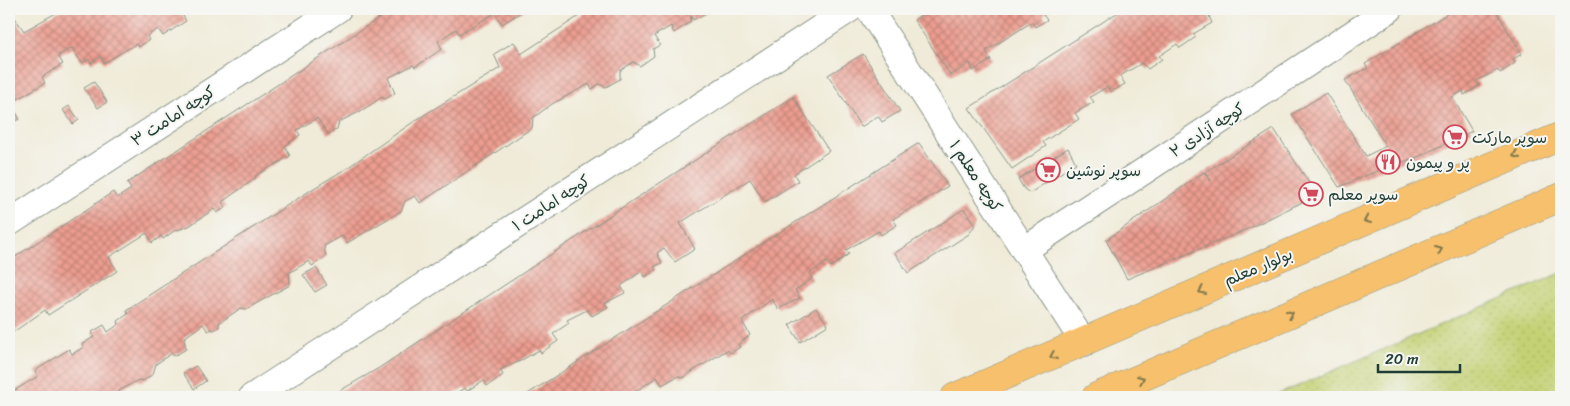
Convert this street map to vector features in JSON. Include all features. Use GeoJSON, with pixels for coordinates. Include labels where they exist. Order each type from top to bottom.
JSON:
{"type":"FeatureCollection","features":[{"type":"Feature","properties":{"kind":"main road","name":"بولوار معلم"},"geometry":{"type":"LineString","coordinates":[[955,397],[1561,136]]}},
{"type":"Feature","properties":{"kind":"main road"},"geometry":{"type":"LineString","coordinates":[[1096,397],[1561,197]]}},
{"type":"Feature","properties":{"kind":"street","name":"کوچه امامت ۳"},"geometry":{"type":"LineString","coordinates":[[9,223],[338,9]]}},
{"type":"Feature","properties":{"kind":"street","name":"کوچه امامت ۱"},"geometry":{"type":"LineString","coordinates":[[252,397],[850,9]]}},
{"type":"Feature","properties":{"kind":"street","name":"کوچه معلم ۱"},"geometry":{"type":"LineString","coordinates":[[869,9],[1084,342]]}},
{"type":"Feature","properties":{"kind":"street","name":"کوچه آزادی ۲"},"geometry":{"type":"LineString","coordinates":[[1024,250],[1390,9]]}},
{"type":"Feature","properties":{"kind":"green space"},"geometry":{"type":"Polygon","coordinates":[[[1561,273],[1561,397],[1272,397],[1561,273]]]}},
{"type":"Feature","properties":{"kind":"building"},"geometry":{"type":"Polygon","coordinates":[[[9,9],[24,31],[63,9],[190,9],[182,14],[186,21],[163,36],[158,29],[147,36],[149,40],[139,47],[136,44],[104,63],[101,57],[91,63],[89,59],[82,63],[72,48],[58,56],[63,64],[42,77],[45,83],[14,101],[12,99],[9,101],[9,9]]]}},
{"type":"Feature","properties":{"kind":"building"},"geometry":{"type":"Polygon","coordinates":[[[393,9],[526,9],[502,24],[495,13],[459,34],[456,29],[438,41],[442,49],[415,67],[413,65],[388,78],[395,93],[385,99],[382,97],[361,111],[339,122],[337,129],[328,134],[317,118],[297,130],[300,135],[285,146],[290,156],[255,176],[256,178],[222,202],[226,207],[217,213],[214,209],[189,226],[174,231],[163,239],[161,236],[152,243],[147,233],[109,257],[117,271],[48,315],[45,310],[9,335],[9,261],[113,192],[117,198],[131,189],[127,183],[393,9]]]}},
{"type":"Feature","properties":{"kind":"building"},"geometry":{"type":"Polygon","coordinates":[[[590,9],[713,9],[693,20],[691,16],[690,22],[674,33],[671,26],[654,36],[660,45],[653,49],[654,56],[640,66],[633,62],[620,71],[620,79],[606,87],[599,84],[592,89],[589,84],[552,104],[533,118],[532,128],[420,203],[415,196],[405,201],[401,211],[347,243],[342,236],[324,246],[326,257],[312,266],[309,261],[289,273],[290,285],[246,309],[241,308],[219,323],[219,327],[214,330],[208,331],[203,324],[184,338],[186,349],[174,356],[172,353],[156,364],[153,374],[143,381],[138,380],[119,391],[118,397],[9,397],[9,394],[38,376],[35,371],[69,349],[72,354],[84,347],[82,344],[94,337],[92,332],[104,325],[108,332],[128,314],[126,310],[347,168],[416,120],[500,68],[494,54],[514,42],[521,54],[590,9]]]}},
{"type":"Feature","properties":{"kind":"building"},"geometry":{"type":"Polygon","coordinates":[[[931,9],[1051,9],[1043,15],[1047,20],[1035,27],[1032,22],[986,51],[991,60],[973,71],[970,63],[951,76],[914,20],[931,9]]]}},
{"type":"Feature","properties":{"kind":"building"},"geometry":{"type":"Polygon","coordinates":[[[1123,9],[1222,9],[1209,16],[1212,23],[1193,34],[1196,37],[1180,48],[1177,44],[1159,56],[1162,59],[1148,69],[1142,63],[1120,76],[1125,84],[1111,92],[1107,87],[1090,97],[1094,102],[1075,113],[1079,119],[1043,142],[1046,146],[1012,169],[969,108],[1123,9]]]}},
{"type":"Feature","properties":{"kind":"building"},"geometry":{"type":"Polygon","coordinates":[[[1455,9],[1495,9],[1522,54],[1513,59],[1515,63],[1500,73],[1498,70],[1476,81],[1480,85],[1464,95],[1463,91],[1452,97],[1472,131],[1420,156],[1339,187],[1292,114],[1326,93],[1366,156],[1386,146],[1345,80],[1368,68],[1365,64],[1455,9]]]}},
{"type":"Feature","properties":{"kind":"building"},"geometry":{"type":"Polygon","coordinates":[[[863,54],[900,111],[882,122],[878,116],[861,127],[828,75],[863,54]]]}},
{"type":"Feature","properties":{"kind":"building"},"geometry":{"type":"Polygon","coordinates":[[[94,82],[107,102],[98,108],[84,88],[94,82]]]}},
{"type":"Feature","properties":{"kind":"building"},"geometry":{"type":"Polygon","coordinates":[[[793,97],[829,151],[794,174],[798,181],[765,202],[750,179],[680,223],[695,249],[675,262],[664,248],[657,253],[662,263],[654,267],[656,270],[645,277],[642,271],[621,286],[625,293],[605,303],[608,307],[592,316],[587,310],[567,320],[569,323],[553,334],[558,341],[541,353],[539,350],[500,370],[503,375],[487,386],[484,380],[467,391],[465,388],[449,397],[329,397],[379,368],[793,97]]]}},
{"type":"Feature","properties":{"kind":"building"},"geometry":{"type":"Polygon","coordinates":[[[9,102],[20,119],[9,124],[9,102]]]}},
{"type":"Feature","properties":{"kind":"building"},"geometry":{"type":"Polygon","coordinates":[[[69,106],[79,120],[73,124],[63,110],[69,106]]]}},
{"type":"Feature","properties":{"kind":"building"},"geometry":{"type":"Polygon","coordinates":[[[1274,129],[1317,195],[1243,231],[1127,279],[1106,240],[1204,172],[1211,181],[1205,172],[1274,129]]]}},
{"type":"Feature","properties":{"kind":"building"},"geometry":{"type":"Polygon","coordinates":[[[919,143],[948,186],[893,219],[897,225],[881,235],[879,231],[846,250],[849,254],[831,267],[827,262],[810,273],[812,279],[795,290],[800,298],[778,309],[772,299],[742,321],[750,335],[738,344],[740,347],[731,353],[727,350],[682,378],[678,376],[662,385],[657,377],[627,397],[523,397],[919,143]]]}},
{"type":"Feature","properties":{"kind":"building"},"geometry":{"type":"Polygon","coordinates":[[[1068,148],[1076,163],[1030,193],[1024,189],[1018,179],[1054,157],[1056,160],[1055,156],[1068,148]]]}},
{"type":"Feature","properties":{"kind":"building"},"geometry":{"type":"Polygon","coordinates":[[[964,209],[975,225],[969,234],[908,273],[895,253],[964,209]]]}},
{"type":"Feature","properties":{"kind":"building"},"geometry":{"type":"Polygon","coordinates":[[[316,268],[327,285],[315,292],[303,275],[316,268]]]}},
{"type":"Feature","properties":{"kind":"building"},"geometry":{"type":"Polygon","coordinates":[[[816,308],[828,325],[800,342],[789,325],[816,308]]]}},
{"type":"Feature","properties":{"kind":"building"},"geometry":{"type":"Polygon","coordinates":[[[196,366],[206,381],[194,389],[183,373],[196,366]]]}},
{"type":"Feature","properties":{"kind":"place","name":"سوپر مارکت"},"geometry":{"type":"Point","coordinates":[1455,137]}},
{"type":"Feature","properties":{"kind":"place","name":"پر و پیمون"},"geometry":{"type":"Point","coordinates":[1388,162]}},
{"type":"Feature","properties":{"kind":"place","name":"سوپر نوشین"},"geometry":{"type":"Point","coordinates":[1048,170]}},
{"type":"Feature","properties":{"kind":"place","name":"سوپر معلم"},"geometry":{"type":"Point","coordinates":[1311,194]}}]}
